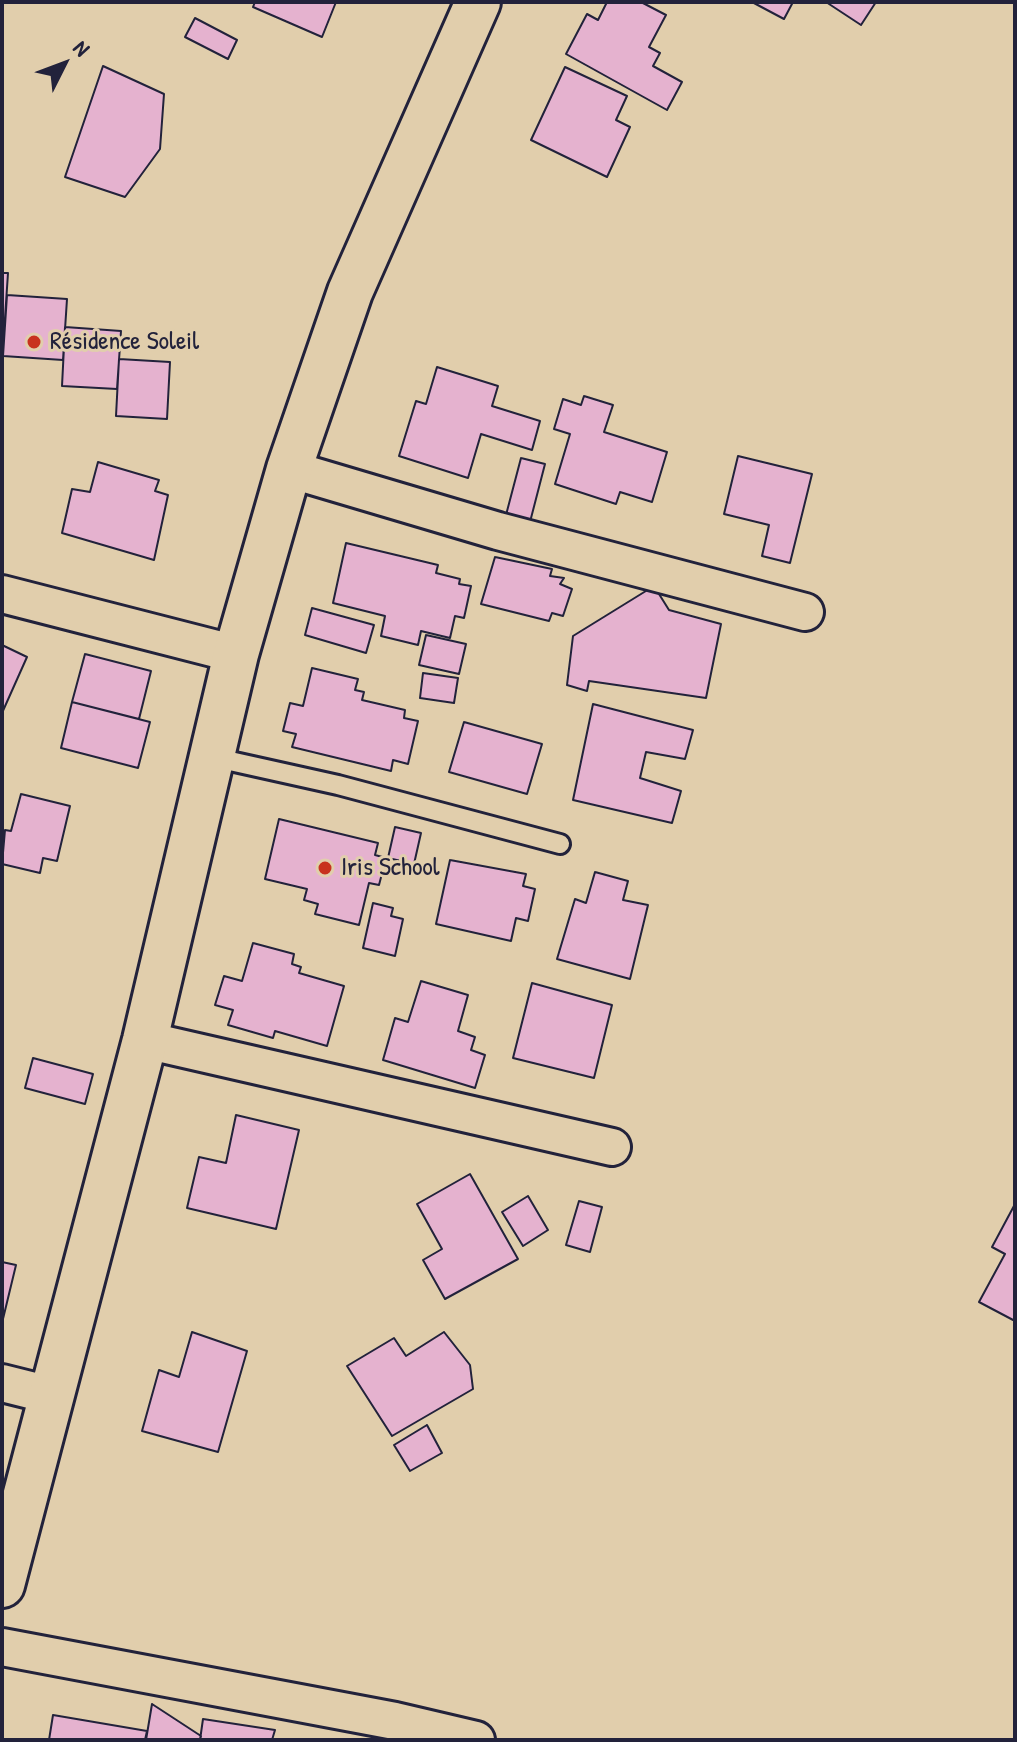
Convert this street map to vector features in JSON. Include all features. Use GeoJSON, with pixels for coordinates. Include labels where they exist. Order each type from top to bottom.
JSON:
{"type":"FeatureCollection","features":[{"type":"Feature","properties":{"kind":"main road"},"geometry":{"type":"LineString","coordinates":[[2,1585],[145,1040],[236,654],[289,469],[350,292],[478,2]]}},
{"type":"Feature","properties":{"kind":"street"},"geometry":{"type":"LineString","coordinates":[[289,469],[498,531],[805,612]]}},
{"type":"Feature","properties":{"kind":"street"},"geometry":{"type":"LineString","coordinates":[[2,594],[236,654]]}},
{"type":"Feature","properties":{"kind":"street"},"geometry":{"type":"LineString","coordinates":[[145,1040],[612,1147]]}},
{"type":"Feature","properties":{"kind":"street"},"geometry":{"type":"LineString","coordinates":[[2,1383],[54,1396]]}},
{"type":"Feature","properties":{"kind":"street"},"geometry":{"type":"LineString","coordinates":[[2,1647],[395,1721],[476,1740]]}},
{"type":"Feature","properties":{"kind":"lane"},"geometry":{"type":"LineString","coordinates":[[212,757],[338,785],[560,844]]}},
{"type":"Feature","properties":{"kind":"building"},"geometry":{"type":"Polygon","coordinates":[[[255,2],[336,2],[322,37],[253,7],[255,2]]]}},
{"type":"Feature","properties":{"kind":"building"},"geometry":{"type":"Polygon","coordinates":[[[607,2],[641,2],[666,15],[649,47],[660,53],[653,66],[682,82],[667,110],[566,54],[587,14],[598,20],[607,2]]]}},
{"type":"Feature","properties":{"kind":"building"},"geometry":{"type":"Polygon","coordinates":[[[752,2],[793,2],[784,19],[752,2]]]}},
{"type":"Feature","properties":{"kind":"building"},"geometry":{"type":"Polygon","coordinates":[[[826,2],[876,2],[861,25],[826,2]]]}},
{"type":"Feature","properties":{"kind":"building"},"geometry":{"type":"Polygon","coordinates":[[[195,18],[237,40],[228,59],[185,37],[195,18]]]}},
{"type":"Feature","properties":{"kind":"building"},"geometry":{"type":"Polygon","coordinates":[[[103,66],[164,94],[160,149],[125,197],[65,177],[103,66]]]}},
{"type":"Feature","properties":{"kind":"building"},"geometry":{"type":"Polygon","coordinates":[[[565,67],[627,96],[616,120],[630,127],[607,177],[531,140],[565,67]]]}},
{"type":"Feature","properties":{"kind":"building"},"geometry":{"type":"Polygon","coordinates":[[[2,273],[8,273],[4,333],[2,333],[2,273]]]}},
{"type":"Feature","properties":{"kind":"building","name":"Résidence Soleil"},"geometry":{"type":"Polygon","coordinates":[[[7,295],[67,299],[63,360],[3,356],[7,295]]]}},
{"type":"Feature","properties":{"kind":"building"},"geometry":{"type":"Polygon","coordinates":[[[65,327],[121,331],[117,389],[62,386],[65,327]]]}},
{"type":"Feature","properties":{"kind":"building"},"geometry":{"type":"Polygon","coordinates":[[[119,359],[170,362],[167,419],[116,416],[119,359]]]}},
{"type":"Feature","properties":{"kind":"building"},"geometry":{"type":"Polygon","coordinates":[[[437,367],[498,386],[492,406],[540,421],[532,450],[481,434],[468,478],[399,456],[416,401],[426,404],[437,367]]]}},
{"type":"Feature","properties":{"kind":"building"},"geometry":{"type":"Polygon","coordinates":[[[584,396],[613,405],[604,432],[667,452],[652,502],[620,492],[616,504],[555,484],[570,434],[554,429],[563,399],[581,405],[584,396]]]}},
{"type":"Feature","properties":{"kind":"building"},"geometry":{"type":"Polygon","coordinates":[[[738,456],[812,474],[790,563],[762,556],[769,525],[724,514],[738,456]]]}},
{"type":"Feature","properties":{"kind":"building"},"geometry":{"type":"Polygon","coordinates":[[[521,458],[545,464],[530,522],[506,515],[521,458]]]}},
{"type":"Feature","properties":{"kind":"building"},"geometry":{"type":"Polygon","coordinates":[[[98,462],[159,480],[155,491],[168,495],[154,560],[62,533],[72,489],[90,492],[98,462]]]}},
{"type":"Feature","properties":{"kind":"building"},"geometry":{"type":"Polygon","coordinates":[[[346,543],[438,565],[436,573],[460,579],[459,584],[471,586],[464,618],[455,616],[450,638],[421,631],[418,645],[381,636],[385,616],[333,603],[346,543]]]}},
{"type":"Feature","properties":{"kind":"building"},"geometry":{"type":"Polygon","coordinates":[[[495,557],[552,569],[550,576],[564,578],[560,584],[572,589],[563,616],[552,613],[549,621],[481,604],[495,557]]]}},
{"type":"Feature","properties":{"kind":"building"},"geometry":{"type":"Polygon","coordinates":[[[654,586],[669,610],[721,624],[706,698],[589,681],[587,691],[567,685],[573,636],[654,586]]]}},
{"type":"Feature","properties":{"kind":"building"},"geometry":{"type":"Polygon","coordinates":[[[312,608],[374,625],[366,653],[305,635],[312,608]]]}},
{"type":"Feature","properties":{"kind":"building"},"geometry":{"type":"Polygon","coordinates":[[[426,635],[466,644],[459,674],[419,665],[426,635]]]}},
{"type":"Feature","properties":{"kind":"building"},"geometry":{"type":"Polygon","coordinates":[[[2,645],[27,657],[2,713],[2,645]]]}},
{"type":"Feature","properties":{"kind":"building"},"geometry":{"type":"Polygon","coordinates":[[[85,654],[151,671],[139,719],[72,702],[85,654]]]}},
{"type":"Feature","properties":{"kind":"building"},"geometry":{"type":"Polygon","coordinates":[[[312,668],[358,679],[355,690],[364,692],[362,700],[405,710],[404,718],[418,721],[408,764],[393,760],[391,771],[292,747],[296,734],[283,731],[290,703],[303,706],[312,668]]]}},
{"type":"Feature","properties":{"kind":"building"},"geometry":{"type":"Polygon","coordinates":[[[423,673],[458,678],[454,703],[420,698],[423,673]]]}},
{"type":"Feature","properties":{"kind":"building"},"geometry":{"type":"Polygon","coordinates":[[[72,702],[150,722],[138,768],[61,748],[72,702]]]}},
{"type":"Feature","properties":{"kind":"building"},"geometry":{"type":"Polygon","coordinates":[[[593,704],[693,730],[685,759],[646,752],[640,778],[681,791],[672,823],[573,800],[593,704]]]}},
{"type":"Feature","properties":{"kind":"building"},"geometry":{"type":"Polygon","coordinates":[[[464,722],[542,744],[527,794],[449,772],[464,722]]]}},
{"type":"Feature","properties":{"kind":"building"},"geometry":{"type":"Polygon","coordinates":[[[21,794],[70,806],[57,861],[43,858],[40,873],[2,864],[5,830],[11,831],[21,794]]]}},
{"type":"Feature","properties":{"kind":"building","name":"Iris School"},"geometry":{"type":"Polygon","coordinates":[[[279,819],[378,843],[375,855],[386,858],[379,885],[369,883],[359,925],[315,914],[318,904],[304,900],[307,889],[265,879],[279,819]]]}},
{"type":"Feature","properties":{"kind":"building"},"geometry":{"type":"Polygon","coordinates":[[[395,827],[421,833],[414,864],[388,858],[395,827]]]}},
{"type":"Feature","properties":{"kind":"building"},"geometry":{"type":"Polygon","coordinates":[[[450,860],[526,874],[523,886],[535,889],[528,921],[516,918],[511,941],[436,924],[450,860]]]}},
{"type":"Feature","properties":{"kind":"building"},"geometry":{"type":"Polygon","coordinates":[[[595,872],[628,881],[623,900],[648,905],[630,979],[557,959],[575,899],[586,903],[595,872]]]}},
{"type":"Feature","properties":{"kind":"building"},"geometry":{"type":"Polygon","coordinates":[[[373,903],[393,908],[391,916],[403,919],[395,956],[363,948],[373,903]]]}},
{"type":"Feature","properties":{"kind":"building"},"geometry":{"type":"Polygon","coordinates":[[[253,943],[294,954],[292,964],[301,967],[299,973],[344,986],[327,1046],[275,1031],[273,1038],[228,1025],[233,1010],[215,1005],[224,976],[242,981],[253,943]]]}},
{"type":"Feature","properties":{"kind":"building"},"geometry":{"type":"Polygon","coordinates":[[[421,981],[468,995],[458,1031],[475,1037],[471,1050],[485,1055],[475,1088],[383,1060],[395,1018],[408,1022],[421,981]]]}},
{"type":"Feature","properties":{"kind":"building"},"geometry":{"type":"Polygon","coordinates":[[[532,983],[612,1005],[594,1078],[513,1058],[532,983]]]}},
{"type":"Feature","properties":{"kind":"building"},"geometry":{"type":"Polygon","coordinates":[[[33,1058],[93,1074],[85,1104],[25,1088],[33,1058]]]}},
{"type":"Feature","properties":{"kind":"building"},"geometry":{"type":"Polygon","coordinates":[[[236,1115],[299,1130],[276,1229],[187,1208],[199,1157],[226,1163],[236,1115]]]}},
{"type":"Feature","properties":{"kind":"building"},"geometry":{"type":"Polygon","coordinates":[[[470,1174],[518,1259],[445,1299],[423,1260],[442,1249],[417,1204],[470,1174]]]}},
{"type":"Feature","properties":{"kind":"building"},"geometry":{"type":"Polygon","coordinates":[[[528,1196],[548,1230],[523,1246],[502,1212],[528,1196]]]}},
{"type":"Feature","properties":{"kind":"building"},"geometry":{"type":"Polygon","coordinates":[[[579,1201],[602,1207],[590,1252],[566,1245],[579,1201]]]}},
{"type":"Feature","properties":{"kind":"building"},"geometry":{"type":"Polygon","coordinates":[[[1015,1204],[1015,1321],[979,1302],[1005,1254],[992,1247],[1015,1204]]]}},
{"type":"Feature","properties":{"kind":"building"},"geometry":{"type":"Polygon","coordinates":[[[2,1262],[16,1265],[2,1323],[2,1262]]]}},
{"type":"Feature","properties":{"kind":"building"},"geometry":{"type":"Polygon","coordinates":[[[192,1332],[247,1351],[218,1452],[142,1431],[159,1370],[179,1377],[192,1332]]]}},
{"type":"Feature","properties":{"kind":"building"},"geometry":{"type":"Polygon","coordinates":[[[444,1332],[470,1365],[473,1389],[392,1436],[347,1366],[394,1338],[406,1356],[444,1332]]]}},
{"type":"Feature","properties":{"kind":"building"},"geometry":{"type":"Polygon","coordinates":[[[427,1425],[442,1453],[410,1471],[394,1445],[427,1425]]]}},
{"type":"Feature","properties":{"kind":"building"},"geometry":{"type":"Polygon","coordinates":[[[152,1704],[201,1736],[200,1740],[146,1740],[152,1704]]]}},
{"type":"Feature","properties":{"kind":"building"},"geometry":{"type":"Polygon","coordinates":[[[53,1715],[147,1731],[145,1740],[49,1740],[53,1715]]]}},
{"type":"Feature","properties":{"kind":"building"},"geometry":{"type":"Polygon","coordinates":[[[203,1719],[275,1730],[272,1740],[200,1740],[203,1719]]]}},
{"type":"Feature","properties":{"kind":"place","name":"Résidence Soleil"},"geometry":{"type":"Point","coordinates":[34,342]}},
{"type":"Feature","properties":{"kind":"place","name":"Iris School"},"geometry":{"type":"Point","coordinates":[325,868]}}]}
